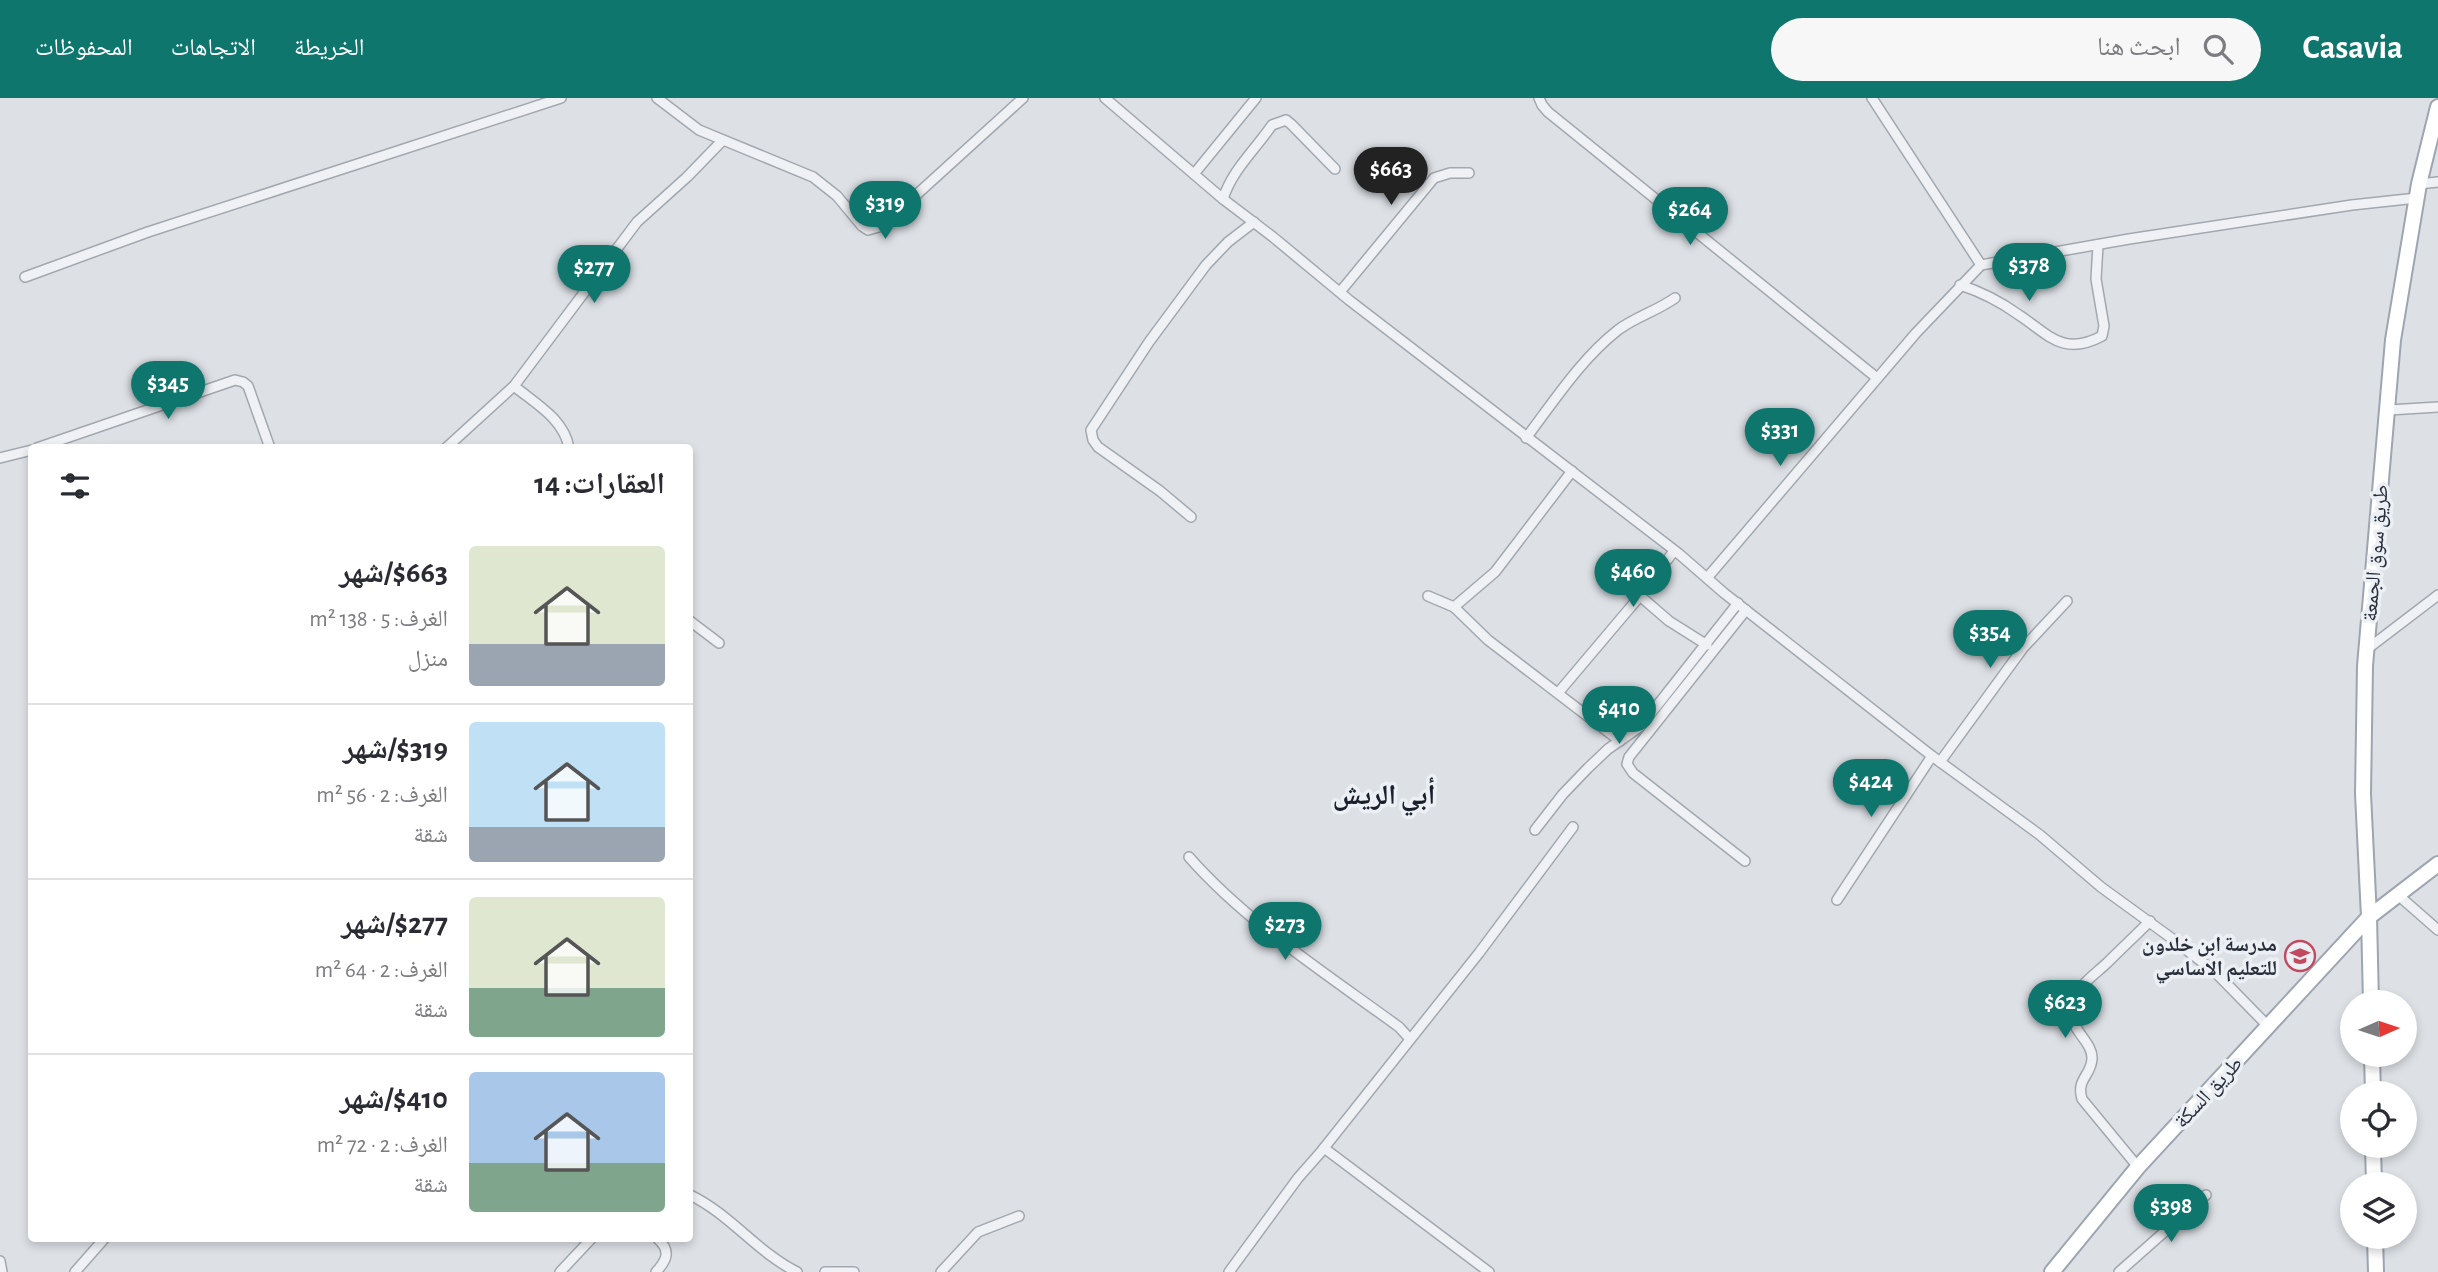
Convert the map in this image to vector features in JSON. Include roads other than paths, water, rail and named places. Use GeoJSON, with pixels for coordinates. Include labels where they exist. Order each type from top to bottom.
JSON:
{"type":"FeatureCollection","features":[{"type":"Feature","properties":{"kind":"main road","name":"طريق سوق الجمعة"},"geometry":{"type":"LineString","coordinates":[[2371,990],[2363,794],[2366,650],[2393,340],[2418,191],[2438,107]]}},
{"type":"Feature","properties":{"kind":"main road","name":"طريق السكة"},"geometry":{"type":"LineString","coordinates":[[2052,1272],[2138,1167],[2370,917],[2438,864]]}},
{"type":"Feature","properties":{"kind":"main road"},"geometry":{"type":"LineString","coordinates":[[2375,1249],[2376,1272]]}},
{"type":"Feature","properties":{"kind":"street"},"geometry":{"type":"LineString","coordinates":[[25,277],[148,232],[561,98]]}},
{"type":"Feature","properties":{"kind":"street"},"geometry":{"type":"LineString","coordinates":[[657,98],[699,130],[813,177],[837,196],[868,230],[882,226],[1023,98]]}},
{"type":"Feature","properties":{"kind":"street"},"geometry":{"type":"LineString","coordinates":[[1105,98],[1223,199],[1340,292],[1572,471],[1932,756],[2040,835],[2102,887],[2216,973],[2268,1026]]}},
{"type":"Feature","properties":{"kind":"street"},"geometry":{"type":"LineString","coordinates":[[1194,174],[1256,98]]}},
{"type":"Feature","properties":{"kind":"street"},"geometry":{"type":"LineString","coordinates":[[1539,98],[1548,112],[1608,162],[1877,378]]}},
{"type":"Feature","properties":{"kind":"street"},"geometry":{"type":"LineString","coordinates":[[1872,98],[1980,265]]}},
{"type":"Feature","properties":{"kind":"street"},"geometry":{"type":"LineString","coordinates":[[1223,199],[1236,171],[1272,125],[1279,121],[1286,120],[1291,124],[1335,169]]}},
{"type":"Feature","properties":{"kind":"street"},"geometry":{"type":"LineString","coordinates":[[450,444],[514,386],[637,222],[722,141]]}},
{"type":"Feature","properties":{"kind":"street"},"geometry":{"type":"LineString","coordinates":[[1340,292],[1434,178],[1450,173],[1469,173]]}},
{"type":"Feature","properties":{"kind":"street"},"geometry":{"type":"LineString","coordinates":[[1707,578],[1877,378],[1980,265],[2352,205],[2418,191],[2438,182]]}},
{"type":"Feature","properties":{"kind":"street"},"geometry":{"type":"LineString","coordinates":[[1191,517],[1160,491],[1098,447],[1091,430],[1149,342],[1206,265],[1228,242],[1254,222]]}},
{"type":"Feature","properties":{"kind":"street"},"geometry":{"type":"LineString","coordinates":[[1961,285],[1990,297],[2020,315],[2049,338],[2061,343],[2072,344],[2096,339],[2102,336],[2104,326],[2096,279],[2098,246]]}},
{"type":"Feature","properties":{"kind":"street"},"geometry":{"type":"LineString","coordinates":[[1526,438],[1574,375],[1619,329],[1658,310],[1675,298]]}},
{"type":"Feature","properties":{"kind":"street"},"geometry":{"type":"LineString","coordinates":[[49,444],[235,380],[248,386],[269,444]]}},
{"type":"Feature","properties":{"kind":"street"},"geometry":{"type":"LineString","coordinates":[[514,386],[556,421],[564,430],[568,444]]}},
{"type":"Feature","properties":{"kind":"street"},"geometry":{"type":"LineString","coordinates":[[2389,410],[2438,407]]}},
{"type":"Feature","properties":{"kind":"street"},"geometry":{"type":"LineString","coordinates":[[0,458],[28,451]]}},
{"type":"Feature","properties":{"kind":"street"},"geometry":{"type":"LineString","coordinates":[[1454,607],[1495,572],[1572,471]]}},
{"type":"Feature","properties":{"kind":"street"},"geometry":{"type":"LineString","coordinates":[[1558,693],[1640,596],[1674,551]]}},
{"type":"Feature","properties":{"kind":"street"},"geometry":{"type":"LineString","coordinates":[[2366,650],[2438,595]]}},
{"type":"Feature","properties":{"kind":"street"},"geometry":{"type":"LineString","coordinates":[[1428,596],[1454,607],[1489,640],[1620,741]]}},
{"type":"Feature","properties":{"kind":"street"},"geometry":{"type":"LineString","coordinates":[[1640,596],[1669,621],[1707,645]]}},
{"type":"Feature","properties":{"kind":"street"},"geometry":{"type":"LineString","coordinates":[[1940,762],[2023,648],[2067,601]]}},
{"type":"Feature","properties":{"kind":"street"},"geometry":{"type":"LineString","coordinates":[[1535,830],[1580,776],[1648,718],[1742,606]]}},
{"type":"Feature","properties":{"kind":"street"},"geometry":{"type":"LineString","coordinates":[[1742,606],[1629,757],[1627,764],[1633,773],[1745,861]]}},
{"type":"Feature","properties":{"kind":"street"},"geometry":{"type":"LineString","coordinates":[[693,623],[719,643]]}},
{"type":"Feature","properties":{"kind":"street"},"geometry":{"type":"LineString","coordinates":[[1837,900],[1932,756]]}},
{"type":"Feature","properties":{"kind":"street"},"geometry":{"type":"LineString","coordinates":[[1229,1272],[1298,1178],[1479,953],[1573,827]]}},
{"type":"Feature","properties":{"kind":"street"},"geometry":{"type":"LineString","coordinates":[[1189,857],[1220,892],[1398,1027],[1410,1039]]}},
{"type":"Feature","properties":{"kind":"street"},"geometry":{"type":"LineString","coordinates":[[2398,895],[2438,930]]}},
{"type":"Feature","properties":{"kind":"street"},"geometry":{"type":"LineString","coordinates":[[2138,1167],[2082,1099],[2080,1086],[2090,1069],[2092,1058],[2091,1051],[2074,1026],[2071,1013],[2075,999],[2090,975],[2103,967],[2150,921]]}},
{"type":"Feature","properties":{"kind":"street"},"geometry":{"type":"LineString","coordinates":[[1324,1148],[1489,1272]]}},
{"type":"Feature","properties":{"kind":"street"},"geometry":{"type":"LineString","coordinates":[[2119,1272],[2206,1195]]}},
{"type":"Feature","properties":{"kind":"street"},"geometry":{"type":"LineString","coordinates":[[693,1197],[797,1272]]}},
{"type":"Feature","properties":{"kind":"street"},"geometry":{"type":"LineString","coordinates":[[941,1272],[978,1232],[1019,1216]]}},
{"type":"Feature","properties":{"kind":"street"},"geometry":{"type":"LineString","coordinates":[[75,1272],[101,1242]]}},
{"type":"Feature","properties":{"kind":"street"},"geometry":{"type":"LineString","coordinates":[[560,1272],[588,1242]]}},
{"type":"Feature","properties":{"kind":"street"},"geometry":{"type":"LineString","coordinates":[[656,1272],[666,1261],[668,1254],[661,1242]]}},
{"type":"Feature","properties":{"kind":"street"},"geometry":{"type":"LineString","coordinates":[[0,1261],[2,1272]]}},
{"type":"Feature","properties":{"kind":"street"},"geometry":{"type":"LineString","coordinates":[[825,1272],[854,1272]]}},
{"type":"Feature","properties":{"kind":"place","name":"مدرسة ابن خلدون للتعليم الاساسي"},"geometry":{"type":"Point","coordinates":[2300,956]}},
{"type":"Feature","properties":{"kind":"district","name":"أبي الريش"},"geometry":{"type":"Point","coordinates":[1384,794]}}]}
